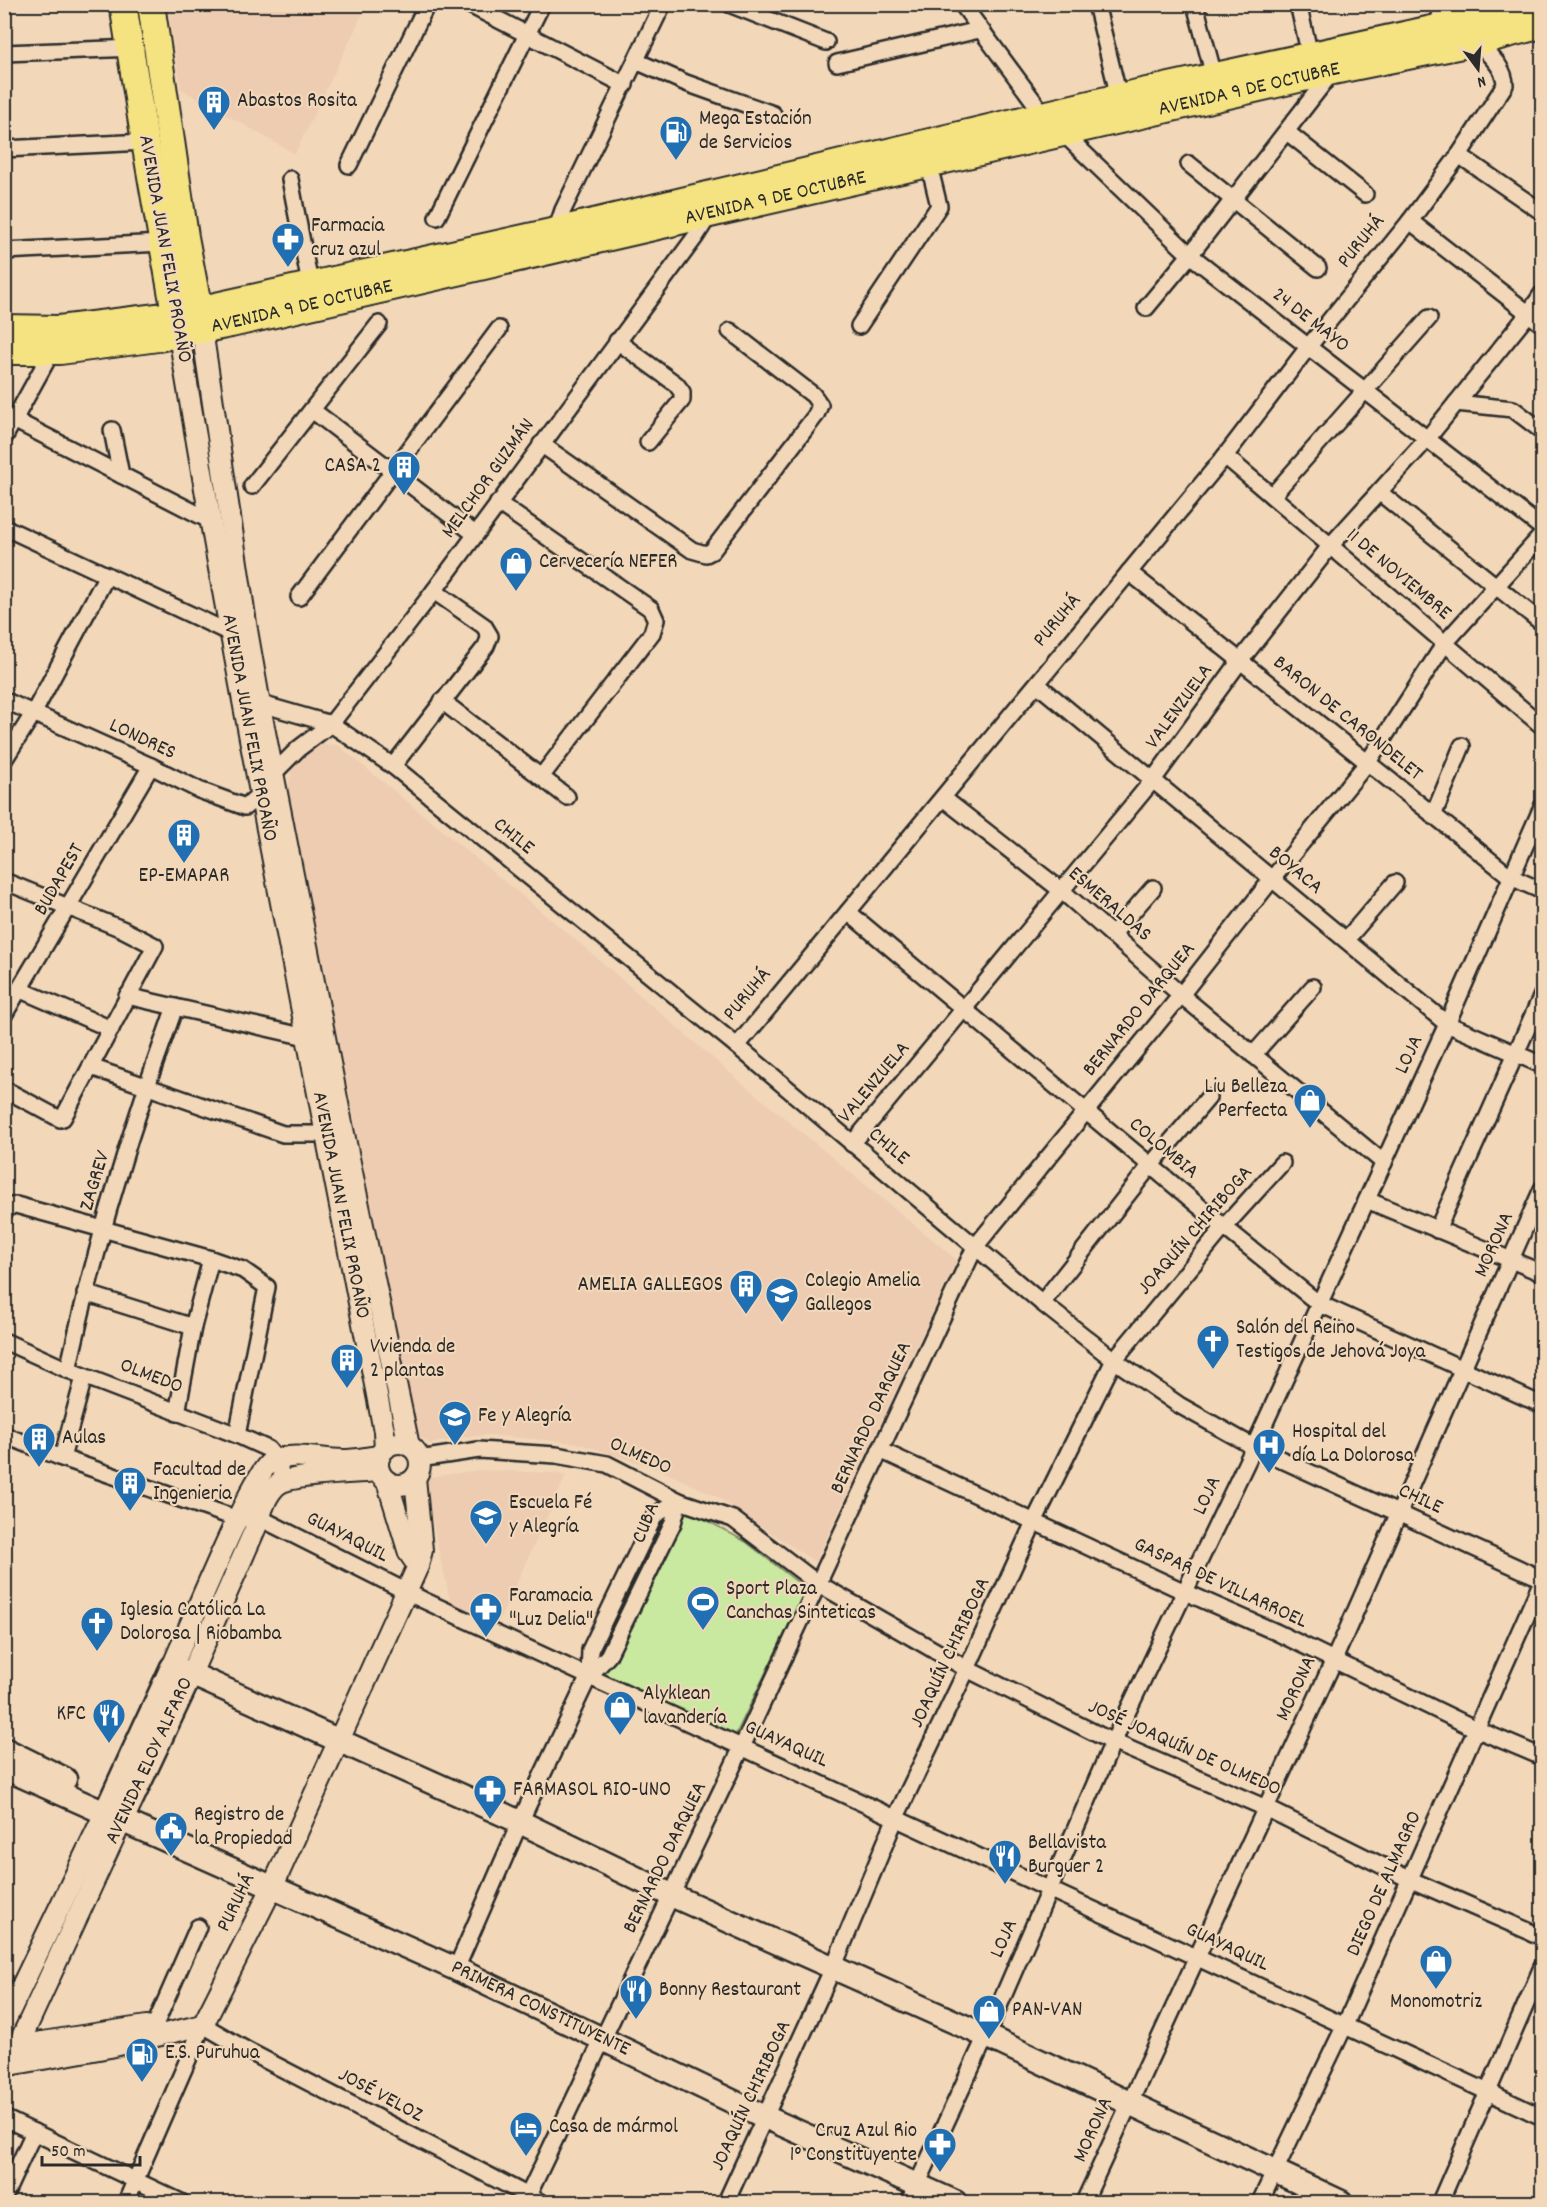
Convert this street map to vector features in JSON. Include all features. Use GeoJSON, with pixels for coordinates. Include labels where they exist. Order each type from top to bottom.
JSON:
{"type":"FeatureCollection","features":[{"type":"Feature","properties":{"kind":"main road","name":"AVENIDA JUAN FELIX PROAÑO"},"geometry":{"type":"LineString","coordinates":[[123,4],[162,243],[189,322]]}},
{"type":"Feature","properties":{"kind":"main road","name":"AVENIDA JUAN FELIX PROAÑO"},"geometry":{"type":"LineString","coordinates":[[151,4],[185,237],[189,322]]}},
{"type":"Feature","properties":{"kind":"main road","name":"AVENIDA 9 DE OCTUBRE"},"geometry":{"type":"LineString","coordinates":[[4,328],[59,329],[189,322],[310,284],[556,231],[929,165],[1333,71],[1542,5]]}},
{"type":"Feature","properties":{"kind":"main road","name":"AVENIDA 9 DE OCTUBRE"},"geometry":{"type":"LineString","coordinates":[[4,351],[52,351],[712,204],[1044,115],[1310,55],[1436,39],[1477,42],[1542,25]]}},
{"type":"Feature","properties":{"kind":"main road"},"geometry":{"type":"LineString","coordinates":[[181,1671],[520,1822],[671,1895],[986,2036],[1341,2202]]}},
{"type":"Feature","properties":{"kind":"main road","name":"AVENIDA ELOY ALFARO"},"geometry":{"type":"LineString","coordinates":[[116,1810],[181,1671]]}},
{"type":"Feature","properties":{"kind":"main road"},"geometry":{"type":"LineString","coordinates":[[4,1749],[116,1810]]}},
{"type":"Feature","properties":{"kind":"main road"},"geometry":{"type":"LineString","coordinates":[[4,1768],[116,1810]]}},
{"type":"Feature","properties":{"kind":"main road","name":"PRIMERA CONSTITUYENTE"},"geometry":{"type":"LineString","coordinates":[[116,1810],[272,1888],[456,1969],[603,2039],[765,2117],[914,2194],[955,2202]]}},
{"type":"Feature","properties":{"kind":"street"},"geometry":{"type":"LineString","coordinates":[[349,165],[427,4]]}},
{"type":"Feature","properties":{"kind":"street"},"geometry":{"type":"LineString","coordinates":[[468,4],[625,85]]}},
{"type":"Feature","properties":{"kind":"street"},"geometry":{"type":"LineString","coordinates":[[436,217],[542,4]]}},
{"type":"Feature","properties":{"kind":"street"},"geometry":{"type":"LineString","coordinates":[[556,231],[563,210],[663,4]]}},
{"type":"Feature","properties":{"kind":"street"},"geometry":{"type":"LineString","coordinates":[[729,4],[826,42]]}},
{"type":"Feature","properties":{"kind":"street"},"geometry":{"type":"LineString","coordinates":[[962,4],[1044,115]]}},
{"type":"Feature","properties":{"kind":"street"},"geometry":{"type":"LineString","coordinates":[[1096,4],[1119,97]]}},
{"type":"Feature","properties":{"kind":"street"},"geometry":{"type":"LineString","coordinates":[[1195,4],[1214,76]]}},
{"type":"Feature","properties":{"kind":"street"},"geometry":{"type":"LineString","coordinates":[[1298,4],[1310,55]]}},
{"type":"Feature","properties":{"kind":"street"},"geometry":{"type":"LineString","coordinates":[[1436,39],[1443,4]]}},
{"type":"Feature","properties":{"kind":"street"},"geometry":{"type":"LineString","coordinates":[[837,63],[980,30]]}},
{"type":"Feature","properties":{"kind":"street","name":"PURUHÁ"},"geometry":{"type":"LineString","coordinates":[[737,1047],[1226,456],[1459,155],[1505,85],[1505,77],[1501,69],[1477,42]]}},
{"type":"Feature","properties":{"kind":"street"},"geometry":{"type":"LineString","coordinates":[[4,53],[157,47]]}},
{"type":"Feature","properties":{"kind":"street"},"geometry":{"type":"LineString","coordinates":[[636,61],[686,83],[773,114]]}},
{"type":"Feature","properties":{"kind":"street"},"geometry":{"type":"LineString","coordinates":[[1146,308],[1234,200],[1333,71]]}},
{"type":"Feature","properties":{"kind":"street"},"geometry":{"type":"LineString","coordinates":[[1287,132],[1365,194]]}},
{"type":"Feature","properties":{"kind":"street","name":"24 DE MAYO"},"geometry":{"type":"LineString","coordinates":[[1063,133],[1190,255],[1542,528]]}},
{"type":"Feature","properties":{"kind":"street"},"geometry":{"type":"LineString","coordinates":[[4,149],[145,142]]}},
{"type":"Feature","properties":{"kind":"street"},"geometry":{"type":"LineString","coordinates":[[1459,155],[1542,212]]}},
{"type":"Feature","properties":{"kind":"street"},"geometry":{"type":"LineString","coordinates":[[1189,164],[1318,268]]}},
{"type":"Feature","properties":{"kind":"street"},"geometry":{"type":"LineString","coordinates":[[859,326],[939,206],[929,165]]}},
{"type":"Feature","properties":{"kind":"street"},"geometry":{"type":"LineString","coordinates":[[290,179],[310,284]]}},
{"type":"Feature","properties":{"kind":"street","name":"MELCHOR GUZMÁN"},"geometry":{"type":"LineString","coordinates":[[261,794],[274,773],[331,724],[434,591],[617,341],[712,204]]}},
{"type":"Feature","properties":{"kind":"street"},"geometry":{"type":"LineString","coordinates":[[1410,220],[1542,324]]}},
{"type":"Feature","properties":{"kind":"street"},"geometry":{"type":"LineString","coordinates":[[4,251],[162,243]]}},
{"type":"Feature","properties":{"kind":"street","name":"VALENZUELA"},"geometry":{"type":"LineString","coordinates":[[852,1144],[1153,780],[1240,660],[1331,545],[1427,439],[1542,294]]}},
{"type":"Feature","properties":{"kind":"street"},"geometry":{"type":"LineString","coordinates":[[1272,496],[1429,318]]}},
{"type":"Feature","properties":{"kind":"street","name":"AVENIDA JUAN FELIX PROAÑO"},"geometry":{"type":"LineString","coordinates":[[189,322],[209,519],[230,633],[274,773],[346,1140],[414,1452]]}},
{"type":"Feature","properties":{"kind":"street","name":"AVENIDA JUAN FELIX PROAÑO"},"geometry":{"type":"LineString","coordinates":[[189,322],[247,630],[251,701],[261,794],[306,1037],[382,1420],[383,1464],[409,1553],[418,1566]]}},
{"type":"Feature","properties":{"kind":"street"},"geometry":{"type":"LineString","coordinates":[[252,486],[379,324]]}},
{"type":"Feature","properties":{"kind":"street"},"geometry":{"type":"LineString","coordinates":[[299,597],[499,329]]}},
{"type":"Feature","properties":{"kind":"street"},"geometry":{"type":"LineString","coordinates":[[541,444],[692,550],[706,554],[712,551],[816,415],[820,405],[813,395],[730,331]]}},
{"type":"Feature","properties":{"kind":"street"},"geometry":{"type":"LineString","coordinates":[[617,341],[676,384],[682,392],[682,400],[648,442]]}},
{"type":"Feature","properties":{"kind":"street"},"geometry":{"type":"LineString","coordinates":[[4,438],[52,351]]}},
{"type":"Feature","properties":{"kind":"street"},"geometry":{"type":"LineString","coordinates":[[1456,403],[1513,409],[1519,411],[1542,431]]}},
{"type":"Feature","properties":{"kind":"street"},"geometry":{"type":"LineString","coordinates":[[312,410],[475,534]]}},
{"type":"Feature","properties":{"kind":"street"},"geometry":{"type":"LineString","coordinates":[[14,420],[209,519]]}},
{"type":"Feature","properties":{"kind":"street"},"geometry":{"type":"LineString","coordinates":[[112,430],[121,476]]}},
{"type":"Feature","properties":{"kind":"street","name":"11 DE NOVIEMBRE"},"geometry":{"type":"LineString","coordinates":[[1226,456],[1542,726]]}},
{"type":"Feature","properties":{"kind":"street"},"geometry":{"type":"LineString","coordinates":[[1379,492],[1542,623]]}},
{"type":"Feature","properties":{"kind":"street"},"geometry":{"type":"LineString","coordinates":[[498,503],[651,609],[657,620],[651,633],[541,777]]}},
{"type":"Feature","properties":{"kind":"street"},"geometry":{"type":"LineString","coordinates":[[4,527],[230,633]]}},
{"type":"Feature","properties":{"kind":"street","name":"BERNARDO DARQUEA"},"geometry":{"type":"LineString","coordinates":[[531,2201],[603,2039],[975,1247],[1368,762],[1445,643],[1542,535]]}},
{"type":"Feature","properties":{"kind":"street","name":"BARON DE CARONDELET"},"geometry":{"type":"LineString","coordinates":[[1129,572],[1511,877],[1542,891]]}},
{"type":"Feature","properties":{"kind":"street"},"geometry":{"type":"LineString","coordinates":[[4,760],[33,714],[106,575]]}},
{"type":"Feature","properties":{"kind":"street"},"geometry":{"type":"LineString","coordinates":[[393,766],[486,646],[490,636],[484,626],[434,591]]}},
{"type":"Feature","properties":{"kind":"street","name":"BOYACA"},"geometry":{"type":"LineString","coordinates":[[1037,684],[1447,1024],[1542,1065]]}},
{"type":"Feature","properties":{"kind":"street","name":"LONDRES"},"geometry":{"type":"LineString","coordinates":[[4,700],[200,790],[239,805],[245,807],[261,794]]}},
{"type":"Feature","properties":{"kind":"street","name":"CHILE"},"geometry":{"type":"LineString","coordinates":[[251,701],[331,724],[393,766],[737,1047],[1042,1303],[1114,1360],[1179,1405],[1254,1447],[1542,1580]]}},
{"type":"Feature","properties":{"kind":"street"},"geometry":{"type":"LineString","coordinates":[[442,701],[567,797]]}},
{"type":"Feature","properties":{"kind":"street"},"geometry":{"type":"LineString","coordinates":[[1433,816],[1462,746]]}},
{"type":"Feature","properties":{"kind":"street","name":"BUDAPEST"},"geometry":{"type":"LineString","coordinates":[[4,1015],[21,990],[151,766]]}},
{"type":"Feature","properties":{"kind":"street","name":"ESMERALDAS"},"geometry":{"type":"LineString","coordinates":[[943,798],[1062,891],[1181,995],[1384,1163]]}},
{"type":"Feature","properties":{"kind":"street","name":"LOJA"},"geometry":{"type":"LineString","coordinates":[[914,2194],[986,2036],[1113,1742],[1254,1447],[1447,1024],[1542,807]]}},
{"type":"Feature","properties":{"kind":"street"},"geometry":{"type":"LineString","coordinates":[[4,881],[69,906],[155,946],[61,1119],[4,1089]]}},
{"type":"Feature","properties":{"kind":"street"},"geometry":{"type":"LineString","coordinates":[[1346,940],[1395,884]]}},
{"type":"Feature","properties":{"kind":"street"},"geometry":{"type":"LineString","coordinates":[[1112,935],[1153,888]]}},
{"type":"Feature","properties":{"kind":"street","name":"COLOMBIA"},"geometry":{"type":"LineString","coordinates":[[848,912],[1150,1166],[1318,1303],[1542,1405]]}},
{"type":"Feature","properties":{"kind":"street"},"geometry":{"type":"LineString","coordinates":[[1253,1055],[1313,987]]}},
{"type":"Feature","properties":{"kind":"street"},"geometry":{"type":"LineString","coordinates":[[21,990],[111,1029]]}},
{"type":"Feature","properties":{"kind":"street"},"geometry":{"type":"LineString","coordinates":[[1437,1230],[1542,995]]}},
{"type":"Feature","properties":{"kind":"street"},"geometry":{"type":"LineString","coordinates":[[128,996],[306,1037]]}},
{"type":"Feature","properties":{"kind":"street","name":"ZAGREV"},"geometry":{"type":"LineString","coordinates":[[68,1371],[85,1293],[103,1229],[146,1086],[175,1007]]}},
{"type":"Feature","properties":{"kind":"street"},"geometry":{"type":"LineString","coordinates":[[91,1067],[283,1134],[327,1134]]}},
{"type":"Feature","properties":{"kind":"street"},"geometry":{"type":"LineString","coordinates":[[1042,1303],[1150,1166],[1208,1098]]}},
{"type":"Feature","properties":{"kind":"street","name":"JOAQUÍN CHIRIBOGA"},"geometry":{"type":"LineString","coordinates":[[726,2202],[833,1968],[896,1817],[1034,1522],[1114,1360],[1224,1227],[1282,1163]]}},
{"type":"Feature","properties":{"kind":"street","name":"MORONA"},"geometry":{"type":"LineString","coordinates":[[1084,2202],[1334,1660],[1542,1189]]}},
{"type":"Feature","properties":{"kind":"street"},"geometry":{"type":"LineString","coordinates":[[1367,1200],[1542,1273]]}},
{"type":"Feature","properties":{"kind":"street"},"geometry":{"type":"LineString","coordinates":[[10,1208],[103,1229],[211,1259],[243,1270],[267,1287],[237,1435]]}},
{"type":"Feature","properties":{"kind":"street"},"geometry":{"type":"LineString","coordinates":[[177,1413],[193,1327],[211,1259]]}},
{"type":"Feature","properties":{"kind":"street"},"geometry":{"type":"LineString","coordinates":[[85,1293],[193,1327]]}},
{"type":"Feature","properties":{"kind":"street","name":"OLMEDO"},"geometry":{"type":"LineString","coordinates":[[4,1341],[68,1371],[237,1435],[268,1449],[273,1462]]}},
{"type":"Feature","properties":{"kind":"street"},"geometry":{"type":"LineString","coordinates":[[62,1458],[84,1377]]}},
{"type":"Feature","properties":{"kind":"street","name":"GUAYAQUIL"},"geometry":{"type":"LineString","coordinates":[[4,1435],[62,1458],[238,1519],[260,1518],[406,1592],[741,1749],[896,1817],[1049,1891],[1196,1956],[1542,2117]]}},
{"type":"Feature","properties":{"kind":"street"},"geometry":{"type":"LineString","coordinates":[[406,1592],[418,1566],[422,1550],[415,1478],[420,1466],[414,1452],[397,1443],[383,1464],[284,1482],[273,1462],[299,1456],[383,1464],[401,1485],[415,1478]]}},
{"type":"Feature","properties":{"kind":"street","name":"OLMEDO"},"geometry":{"type":"LineString","coordinates":[[414,1452],[479,1450],[556,1455],[606,1464],[679,1501],[733,1520],[818,1583]]}},
{"type":"Feature","properties":{"kind":"street","name":"GASPAR DE VILLARROEL"},"geometry":{"type":"LineString","coordinates":[[880,1450],[1334,1660],[1478,1730],[1542,1757]]}},
{"type":"Feature","properties":{"kind":"street","name":"AVENIDA ELOY ALFARO"},"geometry":{"type":"LineString","coordinates":[[181,1671],[238,1519],[257,1479],[273,1462]]}},
{"type":"Feature","properties":{"kind":"street","name":"AVENIDA ELOY ALFARO"},"geometry":{"type":"LineString","coordinates":[[181,1671],[260,1518],[262,1509],[271,1493],[284,1482]]}},
{"type":"Feature","properties":{"kind":"street","name":"CUBA"},"geometry":{"type":"LineString","coordinates":[[589,1676],[590,1650],[655,1515],[679,1501]]}},
{"type":"Feature","properties":{"kind":"street","name":"CUBA"},"geometry":{"type":"LineString","coordinates":[[456,1969],[520,1822],[589,1676],[608,1656],[673,1522],[679,1501]]}},
{"type":"Feature","properties":{"kind":"street","name":"DIEGO DE ALMAGRO"},"geometry":{"type":"LineString","coordinates":[[1260,2202],[1345,2025],[1478,1730],[1542,1580]]}},
{"type":"Feature","properties":{"kind":"street","name":"JOSÉ JOAQUÍN DE OLMEDO"},"geometry":{"type":"LineString","coordinates":[[818,1583],[967,1669],[1113,1742],[1266,1809],[1409,1879],[1542,1937]]}},
{"type":"Feature","properties":{"kind":"street","name":"PURUHÁ"},"geometry":{"type":"LineString","coordinates":[[126,2202],[202,2025],[272,1888],[406,1592]]}},
{"type":"Feature","properties":{"kind":"street","name":"AVENIDA ELOY ALFARO"},"geometry":{"type":"LineString","coordinates":[[4,2023],[116,1810]]}},
{"type":"Feature","properties":{"kind":"street","name":"AVENIDA ELOY ALFARO"},"geometry":{"type":"LineString","coordinates":[[8,2058],[116,1810]]}},
{"type":"Feature","properties":{"kind":"street"},"geometry":{"type":"LineString","coordinates":[[155,2025],[198,1927]]}},
{"type":"Feature","properties":{"kind":"street"},"geometry":{"type":"LineString","coordinates":[[1440,2202],[1542,1967]]}},
{"type":"Feature","properties":{"kind":"street"},"geometry":{"type":"LineString","coordinates":[[8,2058],[185,2019],[202,2025]]}},
{"type":"Feature","properties":{"kind":"street"},"geometry":{"type":"LineString","coordinates":[[8,2058],[110,2047],[202,2025]]}},
{"type":"Feature","properties":{"kind":"street","name":"JOSÉ VELOZ"},"geometry":{"type":"LineString","coordinates":[[202,2025],[531,2201]]}},
{"type":"Feature","properties":{"kind":"street"},"geometry":{"type":"LineString","coordinates":[[4,2118],[181,2202]]}},
{"type":"Feature","properties":{"kind":"street"},"geometry":{"type":"LineString","coordinates":[[4,2197],[34,2132]]}},
{"type":"Feature","properties":{"kind":"shaded area"},"geometry":{"type":"Polygon","coordinates":[[[167,4],[367,5],[295,154],[181,89],[167,4]]]}},
{"type":"Feature","properties":{"kind":"shaded area"},"geometry":{"type":"Polygon","coordinates":[[[323,744],[338,745],[576,940],[736,1078],[957,1260],[815,1562],[716,1496],[658,1469],[577,1443],[487,1435],[429,1444],[415,1431],[408,1386],[288,790],[292,769],[309,752],[323,744]]]}},
{"type":"Feature","properties":{"kind":"shaded area","name":"Escuela Fé y Alegría"},"geometry":{"type":"Polygon","coordinates":[[[479,1470],[555,1473],[566,1476],[497,1625],[451,1605],[424,1485],[429,1477],[479,1470]]]}},
{"type":"Feature","properties":{"kind":"green space","name":"Sport Plaza Canchas Sinteticas"},"geometry":{"type":"Polygon","coordinates":[[[679,1505],[746,1542],[806,1589],[735,1736],[600,1673],[679,1505]]]}},
{"type":"Feature","properties":{"kind":"place","name":"Abastos Rosita"},"geometry":{"type":"Point","coordinates":[214,131]}},
{"type":"Feature","properties":{"kind":"place","name":"Mega Estación de Servicios"},"geometry":{"type":"Point","coordinates":[676,161]}},
{"type":"Feature","properties":{"kind":"place","name":"Farmacia cruz azul"},"geometry":{"type":"Point","coordinates":[288,268]}},
{"type":"Feature","properties":{"kind":"place","name":"CASA 2"},"geometry":{"type":"Point","coordinates":[404,496]}},
{"type":"Feature","properties":{"kind":"place","name":"Cervecería NEFER"},"geometry":{"type":"Point","coordinates":[516,592]}},
{"type":"Feature","properties":{"kind":"place","name":"EP-EMAPAR"},"geometry":{"type":"Point","coordinates":[184,864]}},
{"type":"Feature","properties":{"kind":"place","name":"Liu Belleza Perfecta"},"geometry":{"type":"Point","coordinates":[1310,1129]}},
{"type":"Feature","properties":{"kind":"place","name":"AMELIA GALLEGOS"},"geometry":{"type":"Point","coordinates":[746,1315]}},
{"type":"Feature","properties":{"kind":"place","name":"Colegio Amelia Gallegos"},"geometry":{"type":"Point","coordinates":[782,1323]}},
{"type":"Feature","properties":{"kind":"place","name":"Salón del Reino Testigos de Jehová Joya"},"geometry":{"type":"Point","coordinates":[1213,1370]}},
{"type":"Feature","properties":{"kind":"place","name":"Vvienda de 2 plantas"},"geometry":{"type":"Point","coordinates":[347,1389]}},
{"type":"Feature","properties":{"kind":"place","name":"Fe y Alegría"},"geometry":{"type":"Point","coordinates":[455,1446]}},
{"type":"Feature","properties":{"kind":"place","name":"Aulas"},"geometry":{"type":"Point","coordinates":[39,1468]}},
{"type":"Feature","properties":{"kind":"place","name":"Hospital del día La Dolorosa"},"geometry":{"type":"Point","coordinates":[1269,1474]}},
{"type":"Feature","properties":{"kind":"place","name":"Facultad de Ingenieria"},"geometry":{"type":"Point","coordinates":[130,1512]}},
{"type":"Feature","properties":{"kind":"place","name":"Escuela Fé y Alegría"},"geometry":{"type":"Point","coordinates":[486,1545]}},
{"type":"Feature","properties":{"kind":"place","name":"Sport Plaza Canchas Sinteticas"},"geometry":{"type":"Point","coordinates":[703,1631]}},
{"type":"Feature","properties":{"kind":"place","name":"Faramacia \"Luz Delia\""},"geometry":{"type":"Point","coordinates":[486,1638]}},
{"type":"Feature","properties":{"kind":"place","name":"Iglesia Católica La Dolorosa | Riobamba"},"geometry":{"type":"Point","coordinates":[97,1652]}},
{"type":"Feature","properties":{"kind":"place","name":"Alyklean lavandería"},"geometry":{"type":"Point","coordinates":[620,1736]}},
{"type":"Feature","properties":{"kind":"place","name":"KFC"},"geometry":{"type":"Point","coordinates":[109,1744]}},
{"type":"Feature","properties":{"kind":"place","name":"FARMASOL RIO-UNO"},"geometry":{"type":"Point","coordinates":[490,1820]}},
{"type":"Feature","properties":{"kind":"place","name":"Registro de la Propiedad"},"geometry":{"type":"Point","coordinates":[171,1857]}},
{"type":"Feature","properties":{"kind":"place","name":"Bellavista Burguer 2"},"geometry":{"type":"Point","coordinates":[1005,1885]}},
{"type":"Feature","properties":{"kind":"place","name":"Monomotriz"},"geometry":{"type":"Point","coordinates":[1436,1990]}},
{"type":"Feature","properties":{"kind":"place","name":"Bonny Restaurant"},"geometry":{"type":"Point","coordinates":[636,2020]}},
{"type":"Feature","properties":{"kind":"place","name":"PAN-VAN"},"geometry":{"type":"Point","coordinates":[989,2040]}},
{"type":"Feature","properties":{"kind":"place","name":"E.S. Puruhua"},"geometry":{"type":"Point","coordinates":[142,2083]}},
{"type":"Feature","properties":{"kind":"place","name":"Casa de mármol"},"geometry":{"type":"Point","coordinates":[526,2157]}},
{"type":"Feature","properties":{"kind":"place","name":"Cruz Azul Rio 1° Constituyente"},"geometry":{"type":"Point","coordinates":[940,2173]}}]}
